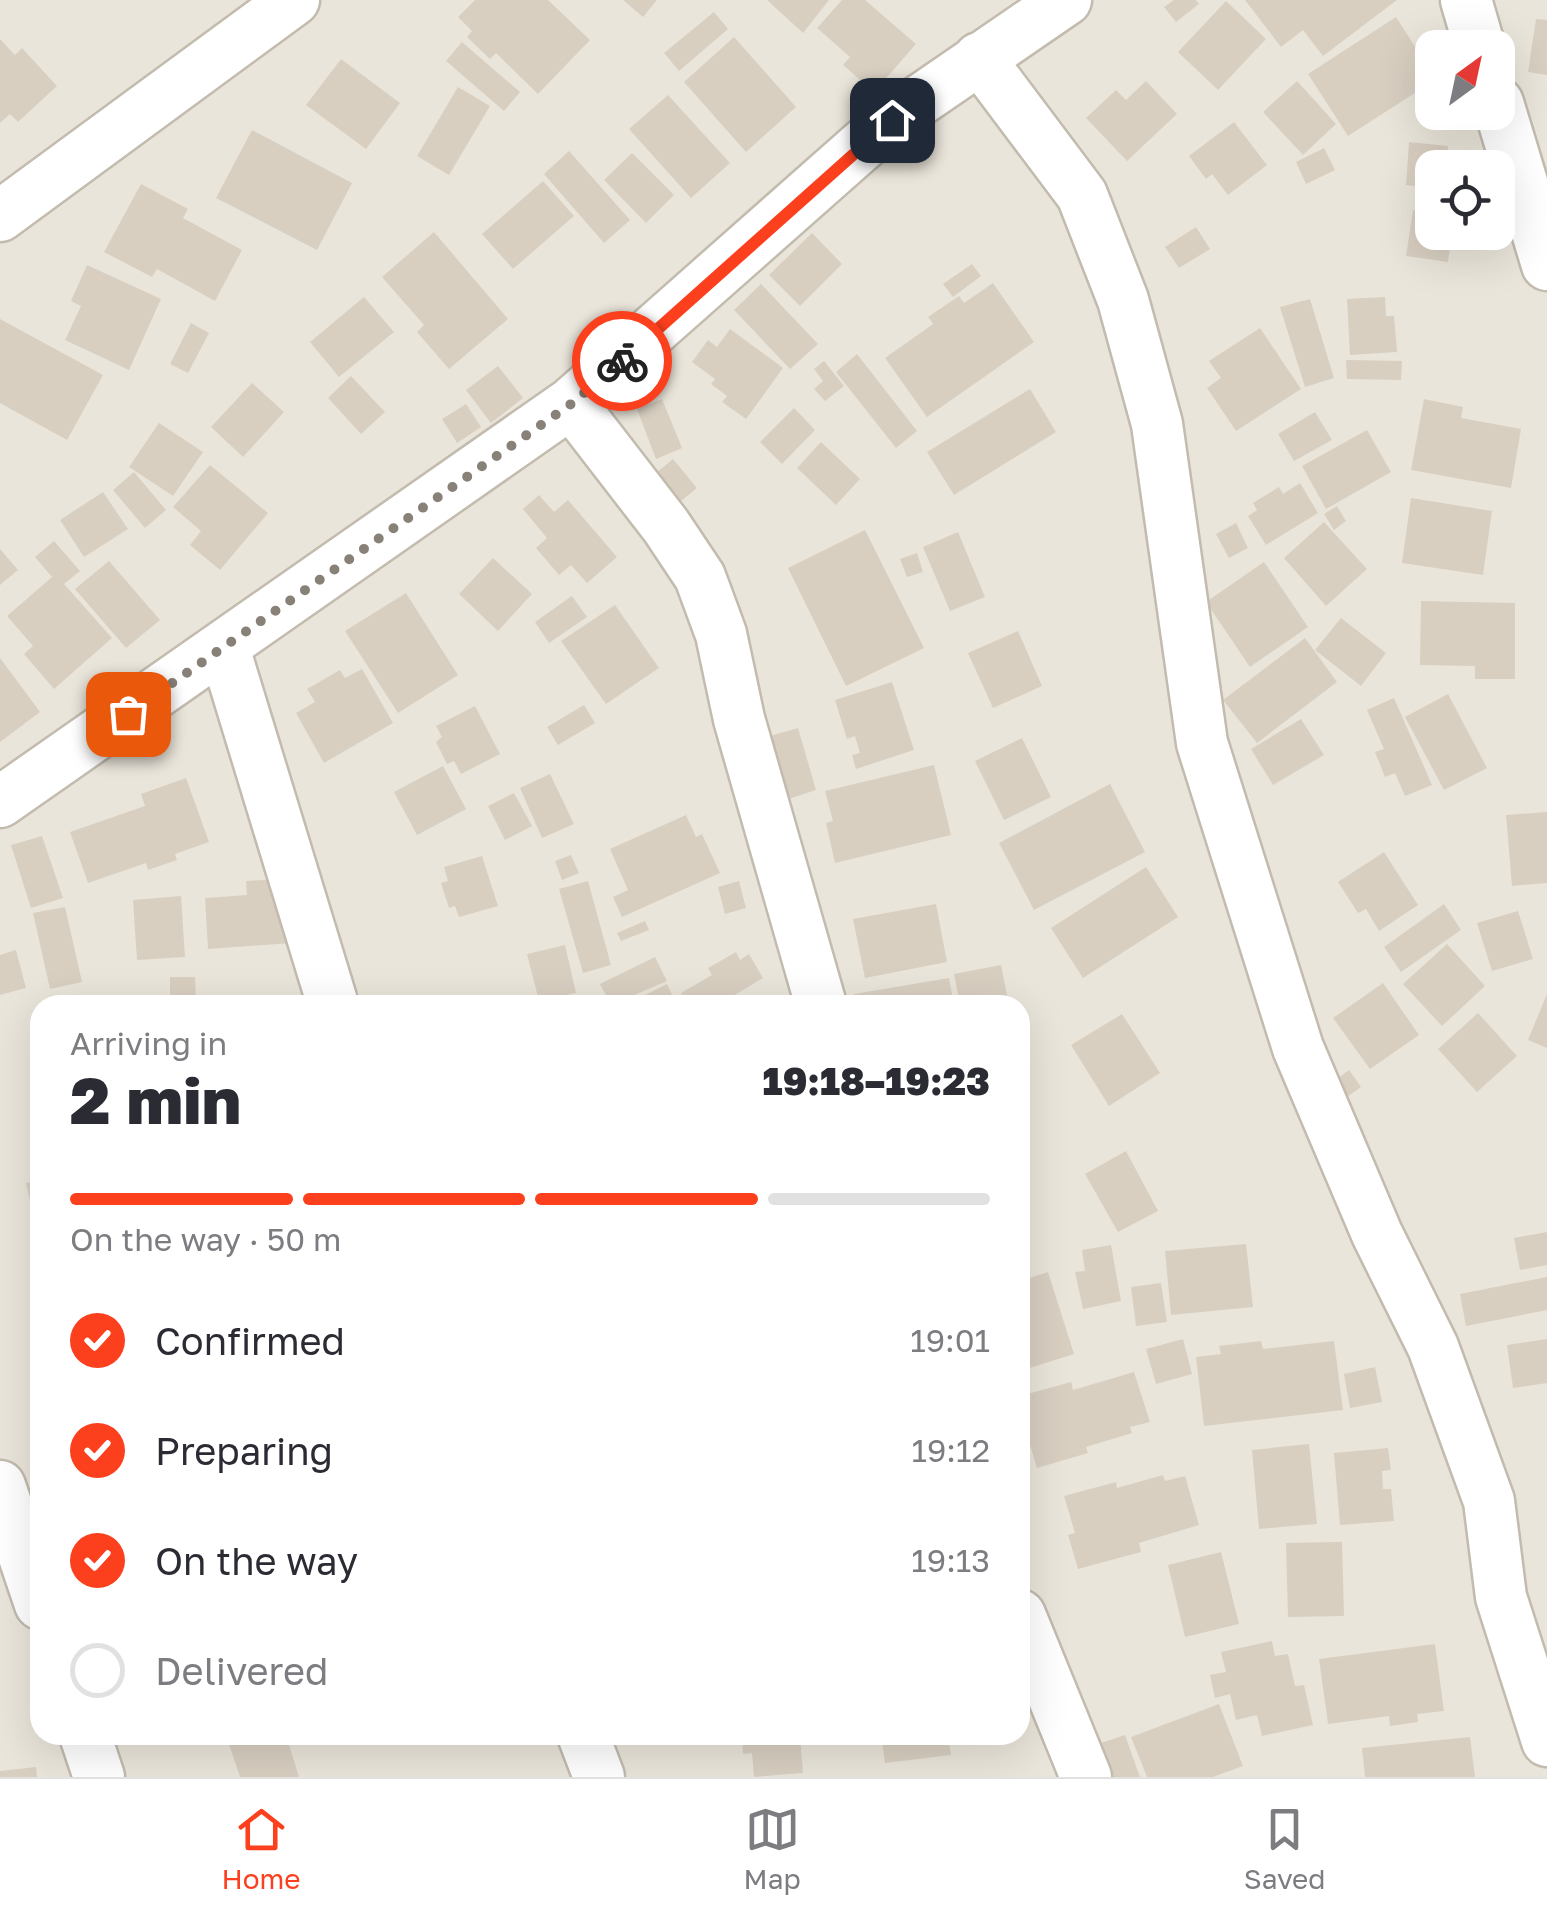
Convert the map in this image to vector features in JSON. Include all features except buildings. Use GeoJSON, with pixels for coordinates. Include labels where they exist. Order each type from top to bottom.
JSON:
{"type":"FeatureCollection","features":[{"type":"Feature","properties":{"kind":"street"},"geometry":{"type":"LineString","coordinates":[[0,216],[294,0]]}},
{"type":"Feature","properties":{"kind":"street"},"geometry":{"type":"LineString","coordinates":[[0,802],[571,404],[892,120],[1066,0]]}},
{"type":"Feature","properties":{"kind":"street"},"geometry":{"type":"LineString","coordinates":[[1466,0],[1475,30]]}},
{"type":"Feature","properties":{"kind":"street"},"geometry":{"type":"LineString","coordinates":[[979,58],[1082,195],[1122,300],[1157,424],[1202,743],[1298,1048],[1377,1234],[1433,1347],[1488,1501],[1501,1597],[1547,1741]]}},
{"type":"Feature","properties":{"kind":"street"},"geometry":{"type":"LineString","coordinates":[[1506,130],[1547,264]]}},
{"type":"Feature","properties":{"kind":"street"},"geometry":{"type":"LineString","coordinates":[[571,404],[700,577],[722,634],[740,719],[817,995]]}},
{"type":"Feature","properties":{"kind":"street"},"geometry":{"type":"LineString","coordinates":[[224,648],[329,995]]}},
{"type":"Feature","properties":{"kind":"street"},"geometry":{"type":"LineString","coordinates":[[0,1486],[30,1574]]}},
{"type":"Feature","properties":{"kind":"street"},"geometry":{"type":"LineString","coordinates":[[1030,1640],[1086,1777]]}},
{"type":"Feature","properties":{"kind":"street"},"geometry":{"type":"LineString","coordinates":[[88,1745],[99,1777]]}},
{"type":"Feature","properties":{"kind":"street"},"geometry":{"type":"LineString","coordinates":[[587,1745],[599,1777]]}},
{"type":"Feature","properties":{"kind":"shaded area"},"geometry":{"type":"Polygon","coordinates":[[[0,0],[1547,0],[1547,1777],[0,1777],[0,0]]]}},
{"type":"Feature","properties":{"kind":"way so far"},"geometry":{"type":"LineString","coordinates":[[128,714],[571,404],[622,361]]}},
{"type":"Feature","properties":{"kind":"route"},"geometry":{"type":"LineString","coordinates":[[622,361],[892,120]]}}]}
